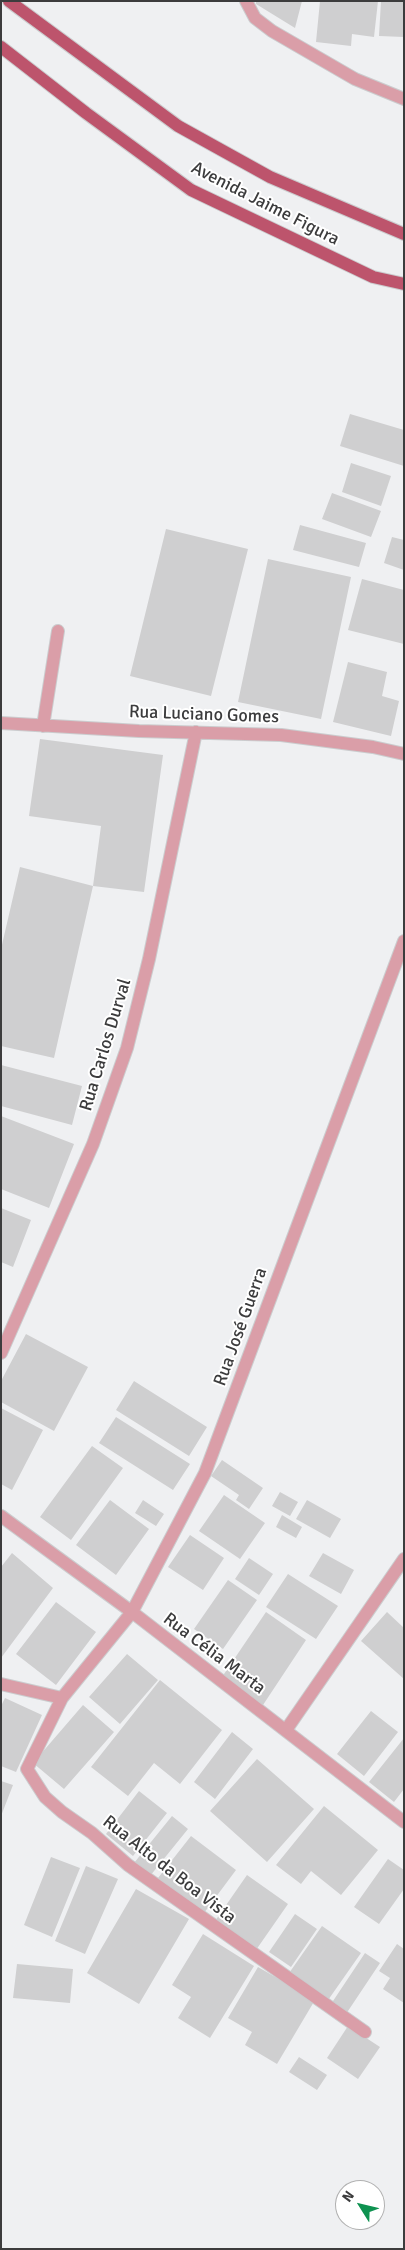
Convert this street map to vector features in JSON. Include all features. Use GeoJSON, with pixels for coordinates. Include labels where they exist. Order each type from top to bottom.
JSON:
{"type":"FeatureCollection","features":[{"type":"Feature","properties":{"kind":"main road","name":"Avenida Jaime Figura"},"geometry":{"type":"LineString","coordinates":[[9,1],[178,126],[270,177],[404,234]]}},
{"type":"Feature","properties":{"kind":"main road","name":"Avenida Jaime Figura"},"geometry":{"type":"LineString","coordinates":[[1,47],[86,113],[191,190],[373,277],[404,284]]}},
{"type":"Feature","properties":{"kind":"street"},"geometry":{"type":"LineString","coordinates":[[246,1],[255,18],[272,31],[355,79],[404,99]]}},
{"type":"Feature","properties":{"kind":"street"},"geometry":{"type":"LineString","coordinates":[[42,726],[58,631]]}},
{"type":"Feature","properties":{"kind":"street","name":"Rua Luciano Gomes"},"geometry":{"type":"LineString","coordinates":[[1,723],[290,736],[373,747],[404,754]]}},
{"type":"Feature","properties":{"kind":"street","name":"Rua Carlos Durval"},"geometry":{"type":"LineString","coordinates":[[1,1353],[93,1144],[127,1048],[149,959],[196,732]]}},
{"type":"Feature","properties":{"kind":"street","name":"Rua José Guerra"},"geometry":{"type":"LineString","coordinates":[[62,1698],[132,1612],[205,1473],[404,941]]}},
{"type":"Feature","properties":{"kind":"street","name":"Rua Célia Marta"},"geometry":{"type":"LineString","coordinates":[[1,1516],[132,1612],[404,1822]]}},
{"type":"Feature","properties":{"kind":"street"},"geometry":{"type":"LineString","coordinates":[[286,1730],[404,1559]]}},
{"type":"Feature","properties":{"kind":"street"},"geometry":{"type":"LineString","coordinates":[[1,1684],[62,1698]]}},
{"type":"Feature","properties":{"kind":"street","name":"Rua Alto da Boa Vista"},"geometry":{"type":"LineString","coordinates":[[62,1698],[27,1769],[45,1797],[62,1812],[92,1833],[128,1866],[365,2032]]}},
{"type":"Feature","properties":{"kind":"building"},"geometry":{"type":"Polygon","coordinates":[[[256,1],[302,1],[295,28],[256,4],[256,1]]]}},
{"type":"Feature","properties":{"kind":"building"},"geometry":{"type":"Polygon","coordinates":[[[320,1],[378,1],[374,37],[352,34],[351,46],[316,42],[320,1]]]}},
{"type":"Feature","properties":{"kind":"building"},"geometry":{"type":"Polygon","coordinates":[[[381,1],[404,1],[404,37],[379,36],[381,1]]]}},
{"type":"Feature","properties":{"kind":"building"},"geometry":{"type":"Polygon","coordinates":[[[350,414],[404,430],[404,466],[340,446],[350,414]]]}},
{"type":"Feature","properties":{"kind":"building"},"geometry":{"type":"Polygon","coordinates":[[[351,463],[391,476],[381,506],[342,492],[351,463]]]}},
{"type":"Feature","properties":{"kind":"building"},"geometry":{"type":"Polygon","coordinates":[[[332,493],[381,511],[371,537],[322,519],[332,493]]]}},
{"type":"Feature","properties":{"kind":"building"},"geometry":{"type":"Polygon","coordinates":[[[300,525],[366,543],[359,567],[293,550],[300,525]]]}},
{"type":"Feature","properties":{"kind":"building"},"geometry":{"type":"Polygon","coordinates":[[[166,529],[248,549],[211,696],[130,676],[166,529]]]}},
{"type":"Feature","properties":{"kind":"building"},"geometry":{"type":"Polygon","coordinates":[[[392,537],[404,540],[404,570],[384,563],[392,537]]]}},
{"type":"Feature","properties":{"kind":"building"},"geometry":{"type":"Polygon","coordinates":[[[268,559],[351,577],[321,719],[238,702],[268,559]]]}},
{"type":"Feature","properties":{"kind":"building"},"geometry":{"type":"Polygon","coordinates":[[[362,579],[404,590],[404,644],[348,630],[362,579]]]}},
{"type":"Feature","properties":{"kind":"building"},"geometry":{"type":"Polygon","coordinates":[[[348,662],[387,672],[382,696],[399,701],[391,736],[333,722],[348,662]]]}},
{"type":"Feature","properties":{"kind":"building"},"geometry":{"type":"Polygon","coordinates":[[[40,739],[163,755],[144,892],[93,886],[101,826],[29,816],[40,739]]]}},
{"type":"Feature","properties":{"kind":"building"},"geometry":{"type":"Polygon","coordinates":[[[20,867],[93,886],[54,1058],[1,1046],[1,949],[20,867]]]}},
{"type":"Feature","properties":{"kind":"building"},"geometry":{"type":"Polygon","coordinates":[[[1,1065],[82,1086],[72,1125],[1,1106],[1,1065]]]}},
{"type":"Feature","properties":{"kind":"building"},"geometry":{"type":"Polygon","coordinates":[[[1,1116],[74,1144],[49,1208],[1,1189],[1,1116]]]}},
{"type":"Feature","properties":{"kind":"building"},"geometry":{"type":"Polygon","coordinates":[[[1,1208],[31,1220],[13,1267],[1,1262],[1,1208]]]}},
{"type":"Feature","properties":{"kind":"building"},"geometry":{"type":"Polygon","coordinates":[[[26,1334],[88,1367],[54,1431],[1,1402],[1,1381],[26,1334]]]}},
{"type":"Feature","properties":{"kind":"building"},"geometry":{"type":"Polygon","coordinates":[[[134,1381],[207,1427],[189,1456],[116,1410],[134,1381]]]}},
{"type":"Feature","properties":{"kind":"building"},"geometry":{"type":"Polygon","coordinates":[[[1,1408],[43,1430],[12,1490],[1,1484],[1,1408]]]}},
{"type":"Feature","properties":{"kind":"building"},"geometry":{"type":"Polygon","coordinates":[[[116,1417],[190,1464],[173,1490],[99,1443],[116,1417]]]}},
{"type":"Feature","properties":{"kind":"building"},"geometry":{"type":"Polygon","coordinates":[[[92,1446],[123,1468],[71,1540],[40,1517],[92,1446]]]}},
{"type":"Feature","properties":{"kind":"building"},"geometry":{"type":"Polygon","coordinates":[[[222,1460],[263,1488],[249,1509],[236,1500],[239,1495],[211,1476],[222,1460]]]}},
{"type":"Feature","properties":{"kind":"building"},"geometry":{"type":"Polygon","coordinates":[[[280,1492],[298,1502],[290,1516],[272,1506],[280,1492]]]}},
{"type":"Feature","properties":{"kind":"building"},"geometry":{"type":"Polygon","coordinates":[[[224,1495],[265,1523],[240,1559],[199,1531],[224,1495]]]}},
{"type":"Feature","properties":{"kind":"building"},"geometry":{"type":"Polygon","coordinates":[[[110,1500],[149,1529],[116,1575],[76,1545],[110,1500]]]}},
{"type":"Feature","properties":{"kind":"building"},"geometry":{"type":"Polygon","coordinates":[[[143,1500],[164,1514],[156,1526],[135,1513],[143,1500]]]}},
{"type":"Feature","properties":{"kind":"building"},"geometry":{"type":"Polygon","coordinates":[[[307,1500],[341,1519],[330,1538],[296,1519],[307,1500]]]}},
{"type":"Feature","properties":{"kind":"building"},"geometry":{"type":"Polygon","coordinates":[[[282,1515],[302,1527],[296,1538],[276,1527],[282,1515]]]}},
{"type":"Feature","properties":{"kind":"building"},"geometry":{"type":"Polygon","coordinates":[[[190,1535],[224,1558],[203,1590],[168,1567],[190,1535]]]}},
{"type":"Feature","properties":{"kind":"building"},"geometry":{"type":"Polygon","coordinates":[[[12,1553],[53,1588],[1,1658],[1,1567],[12,1553]]]}},
{"type":"Feature","properties":{"kind":"building"},"geometry":{"type":"Polygon","coordinates":[[[323,1553],[354,1570],[341,1594],[309,1576],[323,1553]]]}},
{"type":"Feature","properties":{"kind":"building"},"geometry":{"type":"Polygon","coordinates":[[[249,1558],[273,1574],[259,1595],[235,1579],[249,1558]]]}},
{"type":"Feature","properties":{"kind":"building"},"geometry":{"type":"Polygon","coordinates":[[[288,1574],[338,1606],[316,1639],[266,1607],[288,1574]]]}},
{"type":"Feature","properties":{"kind":"building"},"geometry":{"type":"Polygon","coordinates":[[[228,1580],[257,1600],[223,1649],[194,1629],[228,1580]]]}},
{"type":"Feature","properties":{"kind":"building"},"geometry":{"type":"Polygon","coordinates":[[[56,1602],[96,1632],[56,1685],[16,1654],[56,1602]]]}},
{"type":"Feature","properties":{"kind":"building"},"geometry":{"type":"Polygon","coordinates":[[[266,1612],[306,1640],[263,1705],[222,1677],[266,1612]]]}},
{"type":"Feature","properties":{"kind":"building"},"geometry":{"type":"Polygon","coordinates":[[[387,1612],[404,1628],[404,1679],[361,1641],[387,1612]]]}},
{"type":"Feature","properties":{"kind":"building"},"geometry":{"type":"Polygon","coordinates":[[[127,1654],[158,1680],[120,1724],[89,1697],[127,1654]]]}},
{"type":"Feature","properties":{"kind":"building"},"geometry":{"type":"Polygon","coordinates":[[[160,1680],[222,1730],[180,1784],[154,1763],[128,1796],[91,1767],[160,1680]]]}},
{"type":"Feature","properties":{"kind":"building"},"geometry":{"type":"Polygon","coordinates":[[[5,1698],[42,1715],[16,1772],[1,1766],[1,1706],[5,1698]]]}},
{"type":"Feature","properties":{"kind":"building"},"geometry":{"type":"Polygon","coordinates":[[[83,1705],[114,1732],[64,1789],[33,1763],[83,1705]]]}},
{"type":"Feature","properties":{"kind":"building"},"geometry":{"type":"Polygon","coordinates":[[[371,1711],[398,1732],[364,1776],[337,1754],[371,1711]]]}},
{"type":"Feature","properties":{"kind":"building"},"geometry":{"type":"Polygon","coordinates":[[[232,1732],[253,1749],[215,1799],[194,1782],[232,1732]]]}},
{"type":"Feature","properties":{"kind":"building"},"geometry":{"type":"Polygon","coordinates":[[[404,1738],[404,1789],[394,1802],[369,1782],[404,1738]]]}},
{"type":"Feature","properties":{"kind":"building"},"geometry":{"type":"Polygon","coordinates":[[[257,1759],[314,1809],[267,1862],[210,1811],[257,1759]]]}},
{"type":"Feature","properties":{"kind":"building"},"geometry":{"type":"Polygon","coordinates":[[[1,1781],[13,1785],[1,1816],[1,1781]]]}},
{"type":"Feature","properties":{"kind":"building"},"geometry":{"type":"Polygon","coordinates":[[[139,1791],[167,1813],[133,1856],[106,1834],[139,1791]]]}},
{"type":"Feature","properties":{"kind":"building"},"geometry":{"type":"Polygon","coordinates":[[[324,1806],[378,1850],[341,1895],[311,1871],[301,1884],[276,1865],[324,1806]]]}},
{"type":"Feature","properties":{"kind":"building"},"geometry":{"type":"Polygon","coordinates":[[[172,1816],[188,1829],[150,1876],[134,1863],[172,1816]]]}},
{"type":"Feature","properties":{"kind":"building"},"geometry":{"type":"Polygon","coordinates":[[[191,1836],[236,1870],[204,1913],[158,1878],[191,1836]]]}},
{"type":"Feature","properties":{"kind":"building"},"geometry":{"type":"Polygon","coordinates":[[[51,1857],[80,1868],[52,1937],[24,1925],[51,1857]]]}},
{"type":"Feature","properties":{"kind":"building"},"geometry":{"type":"Polygon","coordinates":[[[388,1859],[404,1870],[404,1889],[379,1924],[354,1907],[388,1859]]]}},
{"type":"Feature","properties":{"kind":"building"},"geometry":{"type":"Polygon","coordinates":[[[86,1866],[118,1879],[85,1954],[55,1941],[86,1866]]]}},
{"type":"Feature","properties":{"kind":"building"},"geometry":{"type":"Polygon","coordinates":[[[247,1875],[288,1904],[256,1950],[215,1921],[247,1875]]]}},
{"type":"Feature","properties":{"kind":"building"},"geometry":{"type":"Polygon","coordinates":[[[136,1889],[189,1919],[139,2004],[87,1973],[136,1889]]]}},
{"type":"Feature","properties":{"kind":"building"},"geometry":{"type":"Polygon","coordinates":[[[295,1914],[317,1929],[291,1967],[269,1952],[295,1914]]]}},
{"type":"Feature","properties":{"kind":"building"},"geometry":{"type":"Polygon","coordinates":[[[322,1926],[361,1953],[326,2003],[287,1976],[322,1926]]]}},
{"type":"Feature","properties":{"kind":"building"},"geometry":{"type":"Polygon","coordinates":[[[203,1934],[254,1966],[210,2038],[178,2018],[191,1997],[172,1985],[203,1934]]]}},
{"type":"Feature","properties":{"kind":"building"},"geometry":{"type":"Polygon","coordinates":[[[397,1944],[404,1949],[404,2003],[383,1989],[390,1978],[379,1971],[397,1944]]]}},
{"type":"Feature","properties":{"kind":"building"},"geometry":{"type":"Polygon","coordinates":[[[365,1953],[380,1963],[346,2014],[331,2004],[365,1953]]]}},
{"type":"Feature","properties":{"kind":"building"},"geometry":{"type":"Polygon","coordinates":[[[17,1964],[73,1969],[70,2003],[13,1998],[17,1964]]]}},
{"type":"Feature","properties":{"kind":"building"},"geometry":{"type":"Polygon","coordinates":[[[258,1967],[315,2000],[277,2064],[245,2045],[252,2032],[228,2018],[258,1967]]]}},
{"type":"Feature","properties":{"kind":"building"},"geometry":{"type":"Polygon","coordinates":[[[348,2026],[380,2047],[358,2079],[327,2058],[348,2026]]]}},
{"type":"Feature","properties":{"kind":"building"},"geometry":{"type":"Polygon","coordinates":[[[299,2057],[327,2075],[317,2090],[289,2072],[299,2057]]]}}]}
